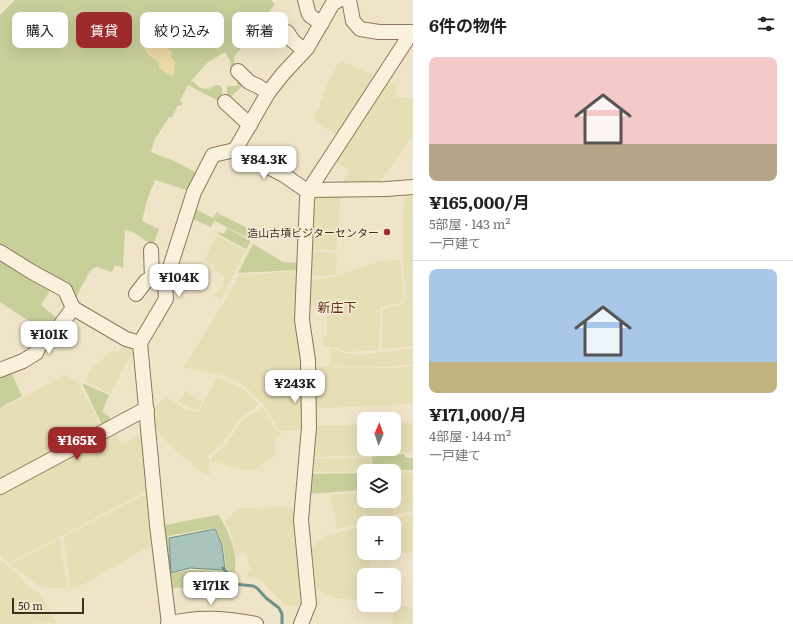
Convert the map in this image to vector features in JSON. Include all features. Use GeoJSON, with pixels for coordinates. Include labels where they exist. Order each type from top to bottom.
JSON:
{"type":"FeatureCollection","features":[{"type":"Feature","properties":{"kind":"street"},"geometry":{"type":"LineString","coordinates":[[305,0],[307,11],[310,16],[322,23]]}},
{"type":"Feature","properties":{"kind":"street"},"geometry":{"type":"LineString","coordinates":[[235,150],[268,92],[304,50],[333,3],[339,0]]}},
{"type":"Feature","properties":{"kind":"street"},"geometry":{"type":"LineString","coordinates":[[301,624],[309,604],[301,520],[309,427],[308,360],[302,320],[307,189],[408,35],[367,32],[360,29],[353,21],[349,0]]}},
{"type":"Feature","properties":{"kind":"street"},"geometry":{"type":"LineString","coordinates":[[288,34],[293,41],[304,50]]}},
{"type":"Feature","properties":{"kind":"street"},"geometry":{"type":"LineString","coordinates":[[238,71],[249,82],[268,92]]}},
{"type":"Feature","properties":{"kind":"street"},"geometry":{"type":"LineString","coordinates":[[223,107],[250,125]]}},
{"type":"Feature","properties":{"kind":"street"},"geometry":{"type":"LineString","coordinates":[[256,624],[197,618],[186,619],[168,624],[140,343],[166,299],[165,284],[194,192],[213,155],[235,150],[284,175],[307,189],[386,189],[413,187]]}},
{"type":"Feature","properties":{"kind":"street"},"geometry":{"type":"LineString","coordinates":[[151,250],[152,279]]}},
{"type":"Feature","properties":{"kind":"street"},"geometry":{"type":"LineString","coordinates":[[0,252],[65,290],[73,308],[126,339],[140,343]]}},
{"type":"Feature","properties":{"kind":"street"},"geometry":{"type":"LineString","coordinates":[[136,294],[146,281],[152,279],[165,284]]}},
{"type":"Feature","properties":{"kind":"street"},"geometry":{"type":"LineString","coordinates":[[0,370],[23,361],[36,353],[44,336],[59,327],[73,308]]}},
{"type":"Feature","properties":{"kind":"street"},"geometry":{"type":"LineString","coordinates":[[0,487],[142,411],[147,410]]}},
{"type":"Feature","properties":{"kind":"shaded area"},"geometry":{"type":"Polygon","coordinates":[[[340,61],[376,76],[339,135],[320,125],[314,119],[329,80],[340,61]]]}},
{"type":"Feature","properties":{"kind":"shaded area"},"geometry":{"type":"Polygon","coordinates":[[[384,80],[398,86],[394,97],[413,98],[413,136],[378,184],[341,185],[350,170],[334,160],[384,80]]]}},
{"type":"Feature","properties":{"kind":"shaded area"},"geometry":{"type":"Polygon","coordinates":[[[413,192],[413,346],[382,349],[383,309],[402,304],[405,301],[406,296],[402,260],[404,194],[413,192]]]}},
{"type":"Feature","properties":{"kind":"shaded area"},"geometry":{"type":"Polygon","coordinates":[[[314,194],[341,195],[336,250],[309,250],[314,194]]]}},
{"type":"Feature","properties":{"kind":"shaded area"},"geometry":{"type":"Polygon","coordinates":[[[217,236],[245,250],[221,300],[213,296],[222,286],[225,275],[213,269],[215,265],[204,260],[217,236]]]}},
{"type":"Feature","properties":{"kind":"shaded area"},"geometry":{"type":"Polygon","coordinates":[[[318,252],[337,253],[336,275],[307,276],[309,254],[318,252]]]}},
{"type":"Feature","properties":{"kind":"shaded area"},"geometry":{"type":"Polygon","coordinates":[[[400,260],[404,299],[396,304],[380,307],[379,350],[344,352],[338,348],[323,346],[322,335],[327,335],[327,308],[309,307],[308,283],[312,280],[338,276],[379,261],[400,260]]]}},
{"type":"Feature","properties":{"kind":"shaded area"},"geometry":{"type":"Polygon","coordinates":[[[298,271],[302,355],[302,430],[280,431],[264,405],[248,389],[236,381],[220,375],[186,368],[184,366],[224,303],[239,275],[298,271]]]}},
{"type":"Feature","properties":{"kind":"shaded area"},"geometry":{"type":"Polygon","coordinates":[[[126,341],[136,345],[140,362],[130,356],[111,394],[85,381],[92,366],[105,358],[110,352],[121,350],[126,341]]]}},
{"type":"Feature","properties":{"kind":"shaded area"},"geometry":{"type":"Polygon","coordinates":[[[413,348],[413,364],[389,367],[330,366],[330,349],[343,353],[361,355],[413,348]]]}},
{"type":"Feature","properties":{"kind":"shaded area"},"geometry":{"type":"Polygon","coordinates":[[[413,366],[413,403],[381,406],[311,408],[311,367],[390,368],[413,366]]]}},
{"type":"Feature","properties":{"kind":"shaded area"},"geometry":{"type":"Polygon","coordinates":[[[64,375],[78,382],[102,428],[0,483],[0,410],[64,375]]]}},
{"type":"Feature","properties":{"kind":"shaded area"},"geometry":{"type":"Polygon","coordinates":[[[217,377],[246,391],[258,404],[241,417],[220,446],[208,456],[210,475],[201,472],[176,451],[163,438],[149,416],[165,396],[184,408],[198,413],[217,377]]]}},
{"type":"Feature","properties":{"kind":"shaded area"},"geometry":{"type":"Polygon","coordinates":[[[185,391],[202,401],[196,411],[179,402],[185,391]]]}},
{"type":"Feature","properties":{"kind":"shaded area"},"geometry":{"type":"Polygon","coordinates":[[[262,407],[275,429],[281,434],[274,441],[275,455],[261,466],[248,471],[211,462],[212,457],[225,446],[245,417],[258,411],[262,407]]]}},
{"type":"Feature","properties":{"kind":"shaded area"},"geometry":{"type":"Polygon","coordinates":[[[401,423],[413,423],[413,451],[401,452],[401,423]]]}},
{"type":"Feature","properties":{"kind":"shaded area"},"geometry":{"type":"Polygon","coordinates":[[[311,425],[357,425],[357,456],[309,457],[311,425]]]}},
{"type":"Feature","properties":{"kind":"shaded area"},"geometry":{"type":"Polygon","coordinates":[[[113,430],[122,445],[144,433],[149,490],[9,563],[3,558],[0,552],[0,492],[113,430]]]}},
{"type":"Feature","properties":{"kind":"shaded area"},"geometry":{"type":"Polygon","coordinates":[[[371,458],[371,464],[357,464],[357,471],[309,472],[310,459],[371,458]]]}},
{"type":"Feature","properties":{"kind":"shaded area"},"geometry":{"type":"Polygon","coordinates":[[[401,472],[413,473],[413,511],[392,516],[357,516],[357,524],[337,529],[330,495],[357,493],[357,508],[401,508],[401,472]]]}},
{"type":"Feature","properties":{"kind":"shaded area"},"geometry":{"type":"Polygon","coordinates":[[[148,493],[153,544],[77,588],[70,589],[64,536],[148,493]]]}},
{"type":"Feature","properties":{"kind":"shaded area"},"geometry":{"type":"Polygon","coordinates":[[[288,507],[296,510],[303,606],[286,606],[260,580],[247,577],[248,571],[251,570],[245,552],[235,554],[233,538],[225,521],[239,508],[288,507]]]}},
{"type":"Feature","properties":{"kind":"shaded area"},"geometry":{"type":"Polygon","coordinates":[[[413,514],[413,552],[401,554],[401,517],[413,514]]]}},
{"type":"Feature","properties":{"kind":"shaded area"},"geometry":{"type":"Polygon","coordinates":[[[357,528],[357,560],[370,560],[369,568],[357,568],[357,600],[339,599],[311,587],[308,552],[325,536],[357,528]]]}},
{"type":"Feature","properties":{"kind":"shaded area"},"geometry":{"type":"Polygon","coordinates":[[[60,539],[68,588],[41,587],[10,564],[60,539]]]}},
{"type":"Feature","properties":{"kind":"shaded area"},"geometry":{"type":"Polygon","coordinates":[[[0,559],[19,575],[28,588],[41,594],[56,623],[0,624],[0,559]]]}},
{"type":"Feature","properties":{"kind":"shaded area"},"geometry":{"type":"Polygon","coordinates":[[[401,605],[413,608],[413,624],[392,624],[394,612],[401,612],[401,605]]]}},
{"type":"Feature","properties":{"kind":"green space"},"geometry":{"type":"Polygon","coordinates":[[[15,0],[271,0],[275,4],[269,12],[232,12],[232,48],[241,48],[234,57],[234,66],[246,83],[227,100],[227,86],[237,86],[237,75],[230,70],[230,61],[225,52],[208,62],[191,81],[200,88],[209,89],[216,85],[220,85],[222,88],[222,103],[188,85],[180,100],[182,102],[181,106],[178,105],[172,117],[169,117],[155,139],[151,152],[174,161],[199,174],[190,191],[155,180],[147,200],[142,221],[159,229],[153,246],[135,233],[125,230],[123,268],[115,265],[112,272],[96,267],[90,271],[74,301],[0,250],[0,15],[15,0]]]}},
{"type":"Feature","properties":{"kind":"green space"},"geometry":{"type":"Polygon","coordinates":[[[192,207],[213,218],[217,212],[219,213],[211,227],[188,217],[192,207]]]}},
{"type":"Feature","properties":{"kind":"green space"},"geometry":{"type":"Polygon","coordinates":[[[219,214],[256,232],[252,240],[215,221],[219,214]]]}},
{"type":"Feature","properties":{"kind":"green space"},"geometry":{"type":"Polygon","coordinates":[[[227,228],[251,241],[246,249],[218,234],[219,232],[224,234],[227,228]]]}},
{"type":"Feature","properties":{"kind":"green space"},"geometry":{"type":"Polygon","coordinates":[[[253,244],[283,262],[297,263],[297,270],[238,273],[253,244]]]}},
{"type":"Feature","properties":{"kind":"green space"},"geometry":{"type":"Polygon","coordinates":[[[0,255],[53,286],[41,305],[58,319],[44,331],[0,302],[0,255]]]}},
{"type":"Feature","properties":{"kind":"green space"},"geometry":{"type":"Polygon","coordinates":[[[9,368],[22,396],[0,408],[0,372],[9,368]]]}},
{"type":"Feature","properties":{"kind":"green space"},"geometry":{"type":"Polygon","coordinates":[[[82,383],[109,395],[102,412],[109,416],[111,424],[103,427],[82,383]]]}},
{"type":"Feature","properties":{"kind":"green space"},"geometry":{"type":"Polygon","coordinates":[[[401,454],[403,454],[407,458],[413,458],[413,470],[401,470],[401,464],[373,464],[372,457],[401,456],[401,454]]]}},
{"type":"Feature","properties":{"kind":"green space"},"geometry":{"type":"Polygon","coordinates":[[[357,473],[357,490],[306,494],[307,474],[357,473]]]}},
{"type":"Feature","properties":{"kind":"green space"},"geometry":{"type":"Polygon","coordinates":[[[217,515],[219,516],[232,544],[235,560],[234,574],[231,575],[226,568],[223,544],[215,528],[168,536],[171,574],[190,570],[225,571],[228,576],[228,583],[224,589],[204,587],[169,588],[160,526],[217,515]]]}},
{"type":"Feature","properties":{"kind":"sand"},"geometry":{"type":"Polygon","coordinates":[[[166,48],[171,50],[173,54],[170,55],[175,62],[174,74],[172,76],[169,75],[159,68],[159,62],[151,57],[145,49],[166,48]]]}},
{"type":"Feature","properties":{"kind":"water"},"geometry":{"type":"Polygon","coordinates":[[[215,529],[222,545],[225,570],[190,568],[171,573],[169,538],[215,529]]]}},
{"type":"Feature","properties":{"kind":"waterway"},"geometry":{"type":"LineString","coordinates":[[223,568],[228,574],[230,580],[235,584],[253,586],[257,588],[266,598],[279,608],[282,614],[282,624]]}},
{"type":"Feature","properties":{"kind":"place","name":"造山古墳ビジターセンター"},"geometry":{"type":"Point","coordinates":[387,232]}},
{"type":"Feature","properties":{"kind":"district","name":"新庄下"},"geometry":{"type":"Point","coordinates":[337,306]}}]}
